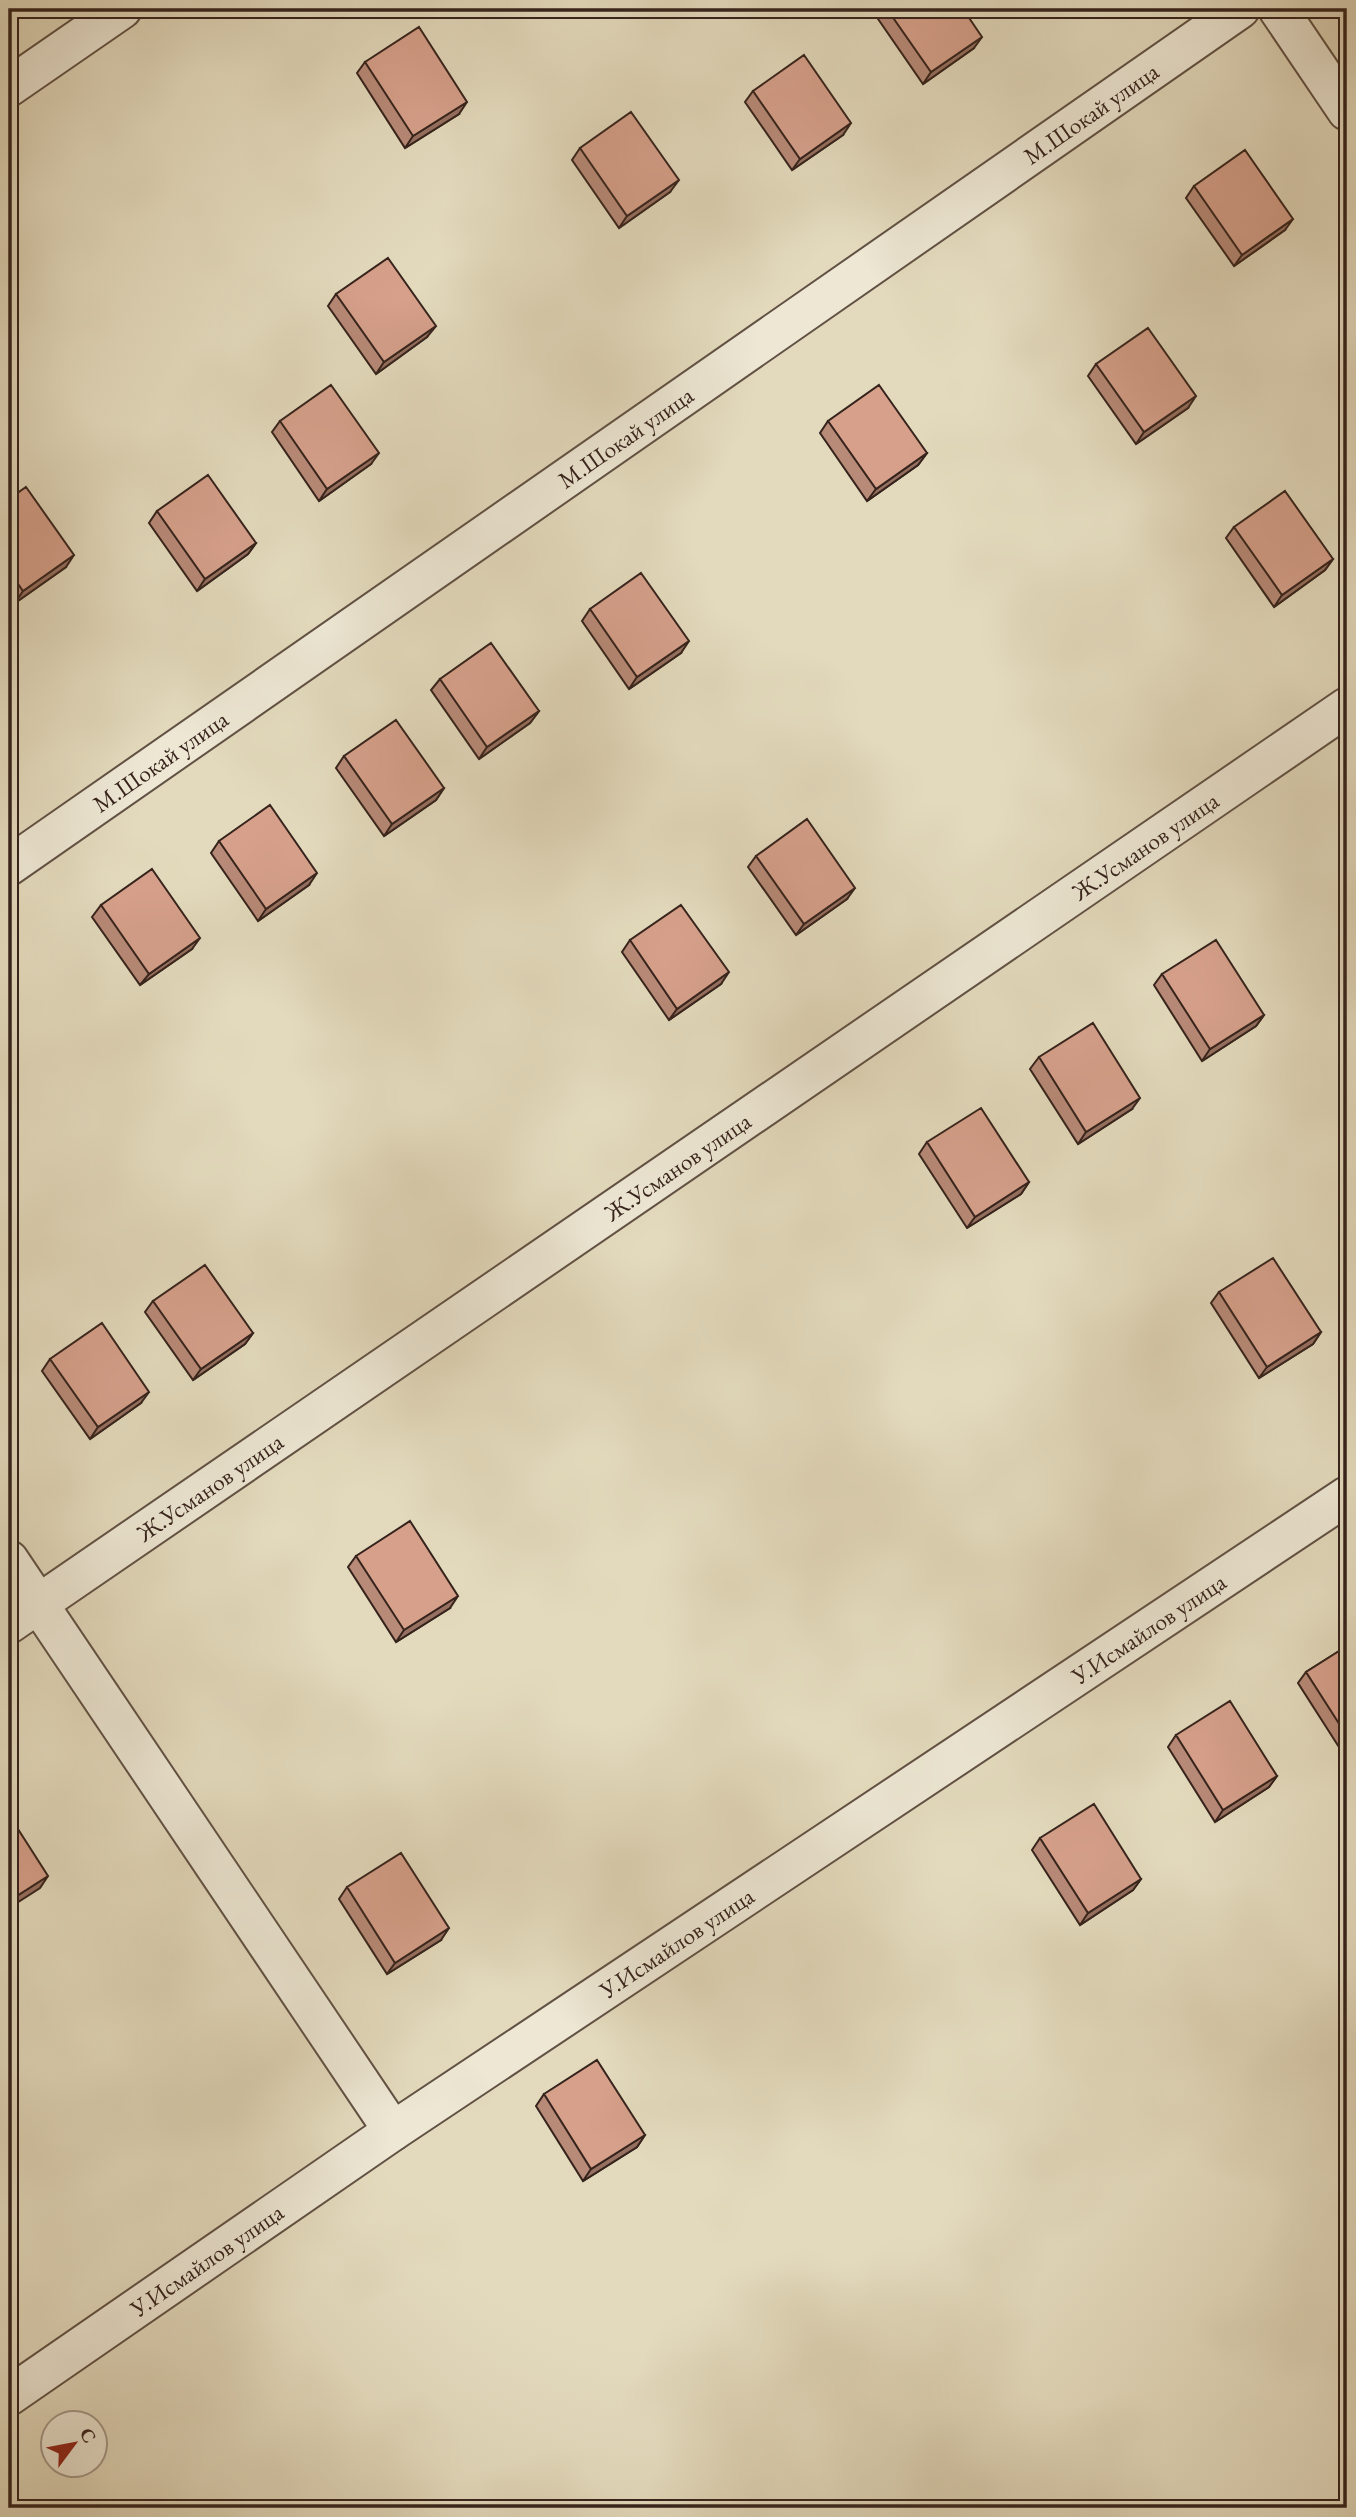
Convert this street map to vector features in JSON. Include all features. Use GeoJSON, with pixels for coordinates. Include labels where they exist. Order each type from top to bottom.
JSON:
{"type":"FeatureCollection","features":[{"type":"Feature","properties":{"kind":"street"},"geometry":{"type":"LineString","coordinates":[[9,88],[122,9]]}},
{"type":"Feature","properties":{"kind":"street","name":"М.Шокай улица"},"geometry":{"type":"LineString","coordinates":[[9,866],[1240,9]]}},
{"type":"Feature","properties":{"kind":"street"},"geometry":{"type":"LineString","coordinates":[[1278,9],[1347,111]]}},
{"type":"Feature","properties":{"kind":"street","name":"Ж.Усманов улица"},"geometry":{"type":"LineString","coordinates":[[24,1613],[1347,707]]}},
{"type":"Feature","properties":{"kind":"street","name":"У.Исмайлов улица"},"geometry":{"type":"LineString","coordinates":[[9,2396],[393,2131],[1347,1496]]}},
{"type":"Feature","properties":{"kind":"street"},"geometry":{"type":"LineString","coordinates":[[9,1560],[24,1613],[393,2131]]}},
{"type":"Feature","properties":{"kind":"building"},"geometry":{"type":"Polygon","coordinates":[[[887,9],[963,9],[982,37],[931,72],[887,9]]]}},
{"type":"Feature","properties":{"kind":"building"},"geometry":{"type":"Polygon","coordinates":[[[419,27],[467,102],[413,136],[365,62],[419,27]]]}},
{"type":"Feature","properties":{"kind":"building"},"geometry":{"type":"Polygon","coordinates":[[[804,55],[851,123],[800,159],[753,91],[804,55]]]}},
{"type":"Feature","properties":{"kind":"building"},"geometry":{"type":"Polygon","coordinates":[[[631,112],[679,180],[627,216],[580,148],[631,112]]]}},
{"type":"Feature","properties":{"kind":"building"},"geometry":{"type":"Polygon","coordinates":[[[1245,150],[1293,219],[1242,255],[1194,186],[1245,150]]]}},
{"type":"Feature","properties":{"kind":"building"},"geometry":{"type":"Polygon","coordinates":[[[388,258],[436,326],[384,362],[336,294],[388,258]]]}},
{"type":"Feature","properties":{"kind":"building"},"geometry":{"type":"Polygon","coordinates":[[[1148,328],[1196,396],[1144,432],[1096,364],[1148,328]]]}},
{"type":"Feature","properties":{"kind":"building"},"geometry":{"type":"Polygon","coordinates":[[[331,385],[379,453],[327,489],[280,421],[331,385]]]}},
{"type":"Feature","properties":{"kind":"building"},"geometry":{"type":"Polygon","coordinates":[[[879,385],[927,453],[876,489],[828,421],[879,385]]]}},
{"type":"Feature","properties":{"kind":"building"},"geometry":{"type":"Polygon","coordinates":[[[208,475],[256,543],[205,579],[157,511],[208,475]]]}},
{"type":"Feature","properties":{"kind":"building"},"geometry":{"type":"Polygon","coordinates":[[[26,487],[74,555],[23,591],[9,571],[9,499],[26,487]]]}},
{"type":"Feature","properties":{"kind":"building"},"geometry":{"type":"Polygon","coordinates":[[[1285,491],[1333,559],[1282,595],[1234,527],[1285,491]]]}},
{"type":"Feature","properties":{"kind":"building"},"geometry":{"type":"Polygon","coordinates":[[[641,573],[689,641],[637,677],[590,609],[641,573]]]}},
{"type":"Feature","properties":{"kind":"building"},"geometry":{"type":"Polygon","coordinates":[[[491,643],[539,711],[487,747],[440,679],[491,643]]]}},
{"type":"Feature","properties":{"kind":"building"},"geometry":{"type":"Polygon","coordinates":[[[396,720],[444,788],[392,824],[344,756],[396,720]]]}},
{"type":"Feature","properties":{"kind":"building"},"geometry":{"type":"Polygon","coordinates":[[[270,805],[317,873],[266,909],[219,841],[270,805]]]}},
{"type":"Feature","properties":{"kind":"building"},"geometry":{"type":"Polygon","coordinates":[[[807,819],[855,888],[804,924],[756,856],[807,819]]]}},
{"type":"Feature","properties":{"kind":"building"},"geometry":{"type":"Polygon","coordinates":[[[152,869],[200,938],[149,974],[101,905],[152,869]]]}},
{"type":"Feature","properties":{"kind":"building"},"geometry":{"type":"Polygon","coordinates":[[[681,905],[729,972],[677,1009],[630,940],[681,905]]]}},
{"type":"Feature","properties":{"kind":"building"},"geometry":{"type":"Polygon","coordinates":[[[1216,940],[1264,1015],[1210,1049],[1162,974],[1216,940]]]}},
{"type":"Feature","properties":{"kind":"building"},"geometry":{"type":"Polygon","coordinates":[[[1093,1023],[1140,1098],[1086,1132],[1039,1057],[1093,1023]]]}},
{"type":"Feature","properties":{"kind":"building"},"geometry":{"type":"Polygon","coordinates":[[[981,1108],[1029,1182],[975,1217],[927,1142],[981,1108]]]}},
{"type":"Feature","properties":{"kind":"building"},"geometry":{"type":"Polygon","coordinates":[[[1273,1258],[1321,1332],[1267,1367],[1219,1292],[1273,1258]]]}},
{"type":"Feature","properties":{"kind":"building"},"geometry":{"type":"Polygon","coordinates":[[[205,1265],[253,1333],[201,1369],[153,1301],[205,1265]]]}},
{"type":"Feature","properties":{"kind":"building"},"geometry":{"type":"Polygon","coordinates":[[[102,1323],[149,1392],[98,1427],[50,1359],[102,1323]]]}},
{"type":"Feature","properties":{"kind":"building"},"geometry":{"type":"Polygon","coordinates":[[[410,1521],[458,1596],[404,1630],[356,1556],[410,1521]]]}},
{"type":"Feature","properties":{"kind":"building"},"geometry":{"type":"Polygon","coordinates":[[[1347,1646],[1347,1736],[1306,1672],[1347,1646]]]}},
{"type":"Feature","properties":{"kind":"building"},"geometry":{"type":"Polygon","coordinates":[[[1230,1701],[1277,1776],[1223,1810],[1176,1735],[1230,1701]]]}},
{"type":"Feature","properties":{"kind":"building"},"geometry":{"type":"Polygon","coordinates":[[[1094,1804],[1141,1879],[1088,1913],[1040,1838],[1094,1804]]]}},
{"type":"Feature","properties":{"kind":"building"},"geometry":{"type":"Polygon","coordinates":[[[9,1815],[48,1876],[9,1901],[9,1815]]]}},
{"type":"Feature","properties":{"kind":"building"},"geometry":{"type":"Polygon","coordinates":[[[401,1853],[449,1928],[395,1963],[347,1887],[401,1853]]]}},
{"type":"Feature","properties":{"kind":"building"},"geometry":{"type":"Polygon","coordinates":[[[597,2060],[645,2135],[591,2169],[544,2094],[597,2060]]]}}]}
